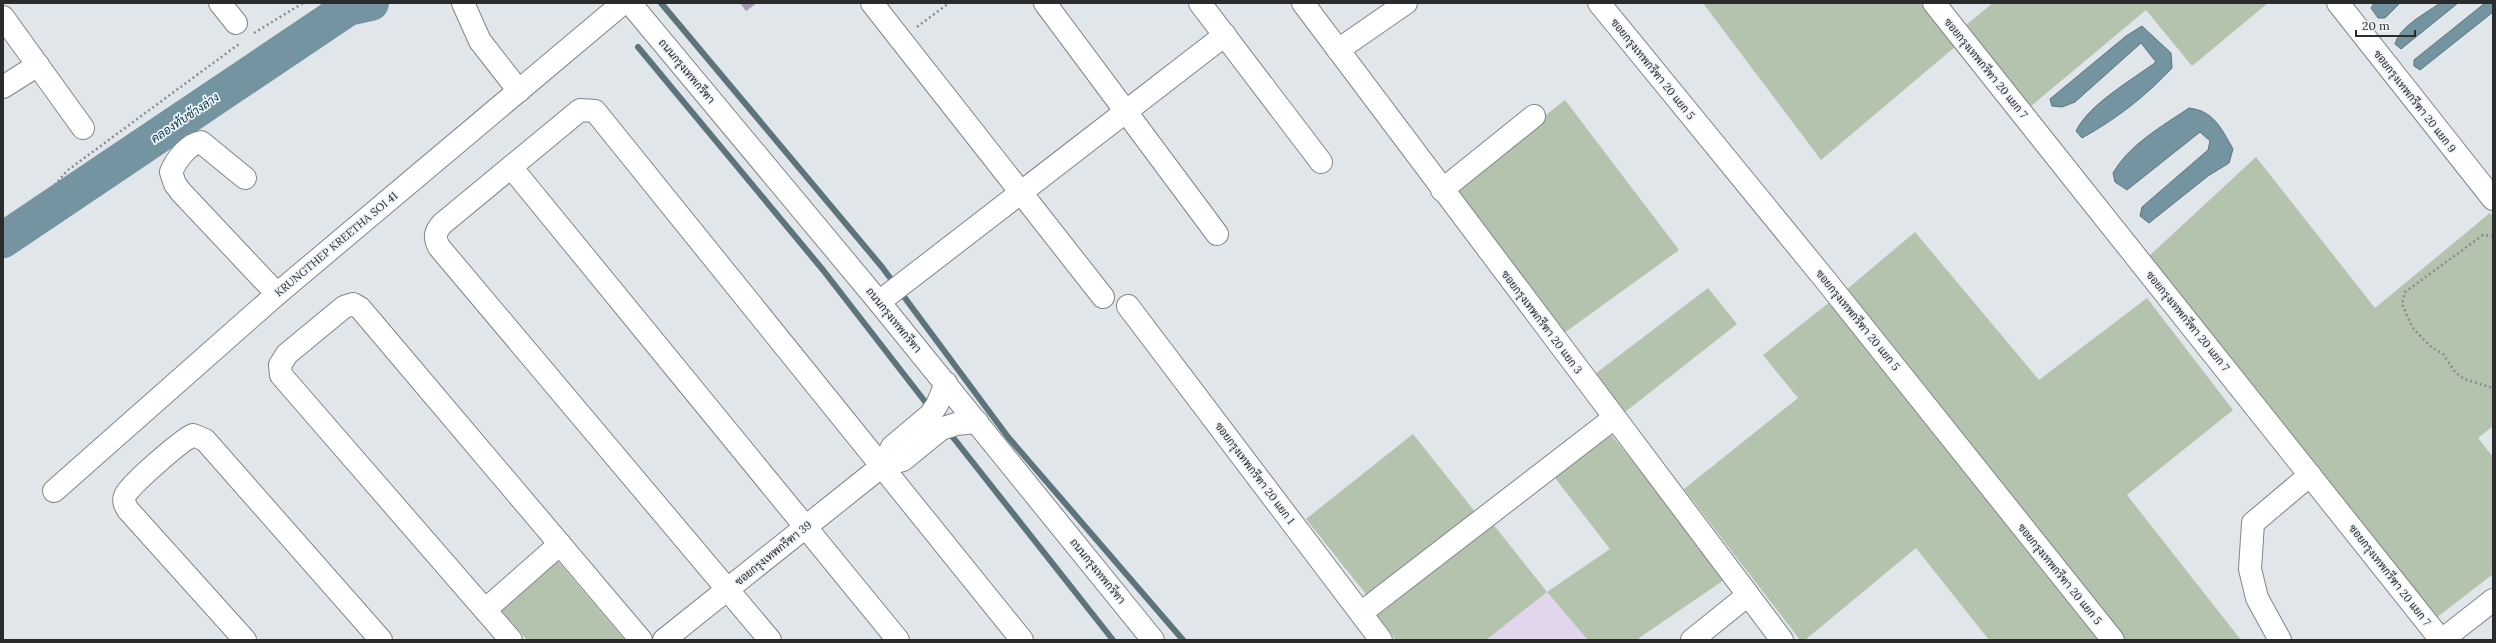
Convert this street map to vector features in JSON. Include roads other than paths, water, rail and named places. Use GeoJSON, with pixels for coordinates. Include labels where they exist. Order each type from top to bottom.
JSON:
{"type":"FeatureCollection","features":[{"type":"Feature","properties":{"kind":"street"},"geometry":{"type":"LineString","coordinates":[[220,3],[245,32]]}},
{"type":"Feature","properties":{"kind":"street"},"geometry":{"type":"LineString","coordinates":[[463,3],[480,41],[519,91]]}},
{"type":"Feature","properties":{"kind":"street","name":"KRUNGTHEP KREETHA SOI 41"},"geometry":{"type":"LineString","coordinates":[[54,490],[277,294],[623,3]]}},
{"type":"Feature","properties":{"kind":"street","name":"ถนนกรุงเทพกรีฑา"},"geometry":{"type":"LineString","coordinates":[[630,3],[885,297],[946,384],[1153,640]]}},
{"type":"Feature","properties":{"kind":"street"},"geometry":{"type":"LineString","coordinates":[[872,3],[1103,297]]}},
{"type":"Feature","properties":{"kind":"street"},"geometry":{"type":"LineString","coordinates":[[1045,3],[1217,234]]}},
{"type":"Feature","properties":{"kind":"street"},"geometry":{"type":"LineString","coordinates":[[1200,3],[1321,162]]}},
{"type":"Feature","properties":{"kind":"street","name":"ซอยกรุงเทพกรีฑา 20 แยก 3"},"geometry":{"type":"LineString","coordinates":[[1303,3],[1442,190],[1782,640]]}},
{"type":"Feature","properties":{"kind":"street"},"geometry":{"type":"LineString","coordinates":[[1338,50],[1406,3]]}},
{"type":"Feature","properties":{"kind":"street","name":"ซอยกรุงเทพกรีฑา 20 แยก 5"},"geometry":{"type":"LineString","coordinates":[[1599,3],[1827,282],[2113,640]]}},
{"type":"Feature","properties":{"kind":"street","name":"ซอยกรุงเทพกรีฑา 20 แยก 7"},"geometry":{"type":"LineString","coordinates":[[1934,3],[2442,640]]}},
{"type":"Feature","properties":{"kind":"street","name":"ซอยกรุงเทพกรีฑา 20 แยก 9"},"geometry":{"type":"LineString","coordinates":[[2338,3],[2493,199]]}},
{"type":"Feature","properties":{"kind":"street"},"geometry":{"type":"LineString","coordinates":[[3,17],[83,128]]}},
{"type":"Feature","properties":{"kind":"street"},"geometry":{"type":"LineString","coordinates":[[885,297],[1225,35]]}},
{"type":"Feature","properties":{"kind":"street"},"geometry":{"type":"LineString","coordinates":[[3,87],[38,65]]}},
{"type":"Feature","properties":{"kind":"street"},"geometry":{"type":"LineString","coordinates":[[770,640],[438,247],[435,239],[436,231],[442,224],[580,110],[595,111],[1022,640]]}},
{"type":"Feature","properties":{"kind":"street"},"geometry":{"type":"LineString","coordinates":[[1442,190],[1534,116]]}},
{"type":"Feature","properties":{"kind":"street"},"geometry":{"type":"LineString","coordinates":[[245,178],[201,142],[196,143],[176,161],[171,172],[175,184],[181,192],[277,294]]}},
{"type":"Feature","properties":{"kind":"street"},"geometry":{"type":"LineString","coordinates":[[511,167],[898,640]]}},
{"type":"Feature","properties":{"kind":"street"},"geometry":{"type":"LineString","coordinates":[[511,640],[281,375],[280,365],[287,354],[344,307],[353,304],[360,308],[641,640]]}},
{"type":"Feature","properties":{"kind":"street","name":"ซอยกรุงเทพกรีฑา 20 แยก 1"},"geometry":{"type":"LineString","coordinates":[[1128,306],[1381,640]]}},
{"type":"Feature","properties":{"kind":"street","name":"ซอยกรุงเทพกรีฑา 39"},"geometry":{"type":"LineString","coordinates":[[664,640],[882,466],[892,447],[930,415],[946,384]]}},
{"type":"Feature","properties":{"kind":"street"},"geometry":{"type":"LineString","coordinates":[[1361,613],[1614,418]]}},
{"type":"Feature","properties":{"kind":"street","name":"ซอยกรุงเทพกรีฑา 39"},"geometry":{"type":"LineString","coordinates":[[882,466],[903,460],[941,429],[956,424],[977,422]]}},
{"type":"Feature","properties":{"kind":"street"},"geometry":{"type":"LineString","coordinates":[[245,640],[128,510],[124,503],[125,494],[134,484],[193,435],[205,440],[381,640]]}},
{"type":"Feature","properties":{"kind":"street"},"geometry":{"type":"LineString","coordinates":[[2280,640],[2273,632],[2255,590],[2250,569],[2253,523],[2310,475]]}},
{"type":"Feature","properties":{"kind":"street"},"geometry":{"type":"LineString","coordinates":[[485,610],[560,544]]}},
{"type":"Feature","properties":{"kind":"street"},"geometry":{"type":"LineString","coordinates":[[1692,640],[1748,595]]}},
{"type":"Feature","properties":{"kind":"street"},"geometry":{"type":"LineString","coordinates":[[2442,640],[2493,600]]}},
{"type":"Feature","properties":{"kind":"water"},"geometry":{"type":"Polygon","coordinates":[[[2374,3],[2400,3],[2385,18],[2378,18],[2371,8],[2374,3]]]}},
{"type":"Feature","properties":{"kind":"water"},"geometry":{"type":"Polygon","coordinates":[[[2440,3],[2458,3],[2401,49],[2395,44],[2407,26],[2440,3]]]}},
{"type":"Feature","properties":{"kind":"water"},"geometry":{"type":"Polygon","coordinates":[[[2485,3],[2493,3],[2493,12],[2420,70],[2414,66],[2414,60],[2485,3]]]}},
{"type":"Feature","properties":{"kind":"water"},"geometry":{"type":"Polygon","coordinates":[[[2142,26],[2171,53],[2172,68],[2130,107],[2082,138],[2076,131],[2091,111],[2112,93],[2156,62],[2141,43],[2075,102],[2062,107],[2052,106],[2050,99],[2126,36],[2142,26]]]}},
{"type":"Feature","properties":{"kind":"water"},"geometry":{"type":"Polygon","coordinates":[[[2189,108],[2205,113],[2216,122],[2233,149],[2229,163],[2208,176],[2149,223],[2140,216],[2142,207],[2208,150],[2210,141],[2200,132],[2127,190],[2115,182],[2113,173],[2128,153],[2137,145],[2157,129],[2189,108]]]}},
{"type":"Feature","properties":{"kind":"waterway","name":"คลองทับช้างล่าง"},"geometry":{"type":"LineString","coordinates":[[3,240],[348,8],[371,3]]}},
{"type":"Feature","properties":{"kind":"waterway"},"geometry":{"type":"LineString","coordinates":[[661,3],[882,267],[1008,437],[1183,640]]}},
{"type":"Feature","properties":{"kind":"waterway"},"geometry":{"type":"LineString","coordinates":[[638,47],[823,270],[930,408]]}},
{"type":"Feature","properties":{"kind":"waterway"},"geometry":{"type":"LineString","coordinates":[[948,431],[1113,640]]}}]}
